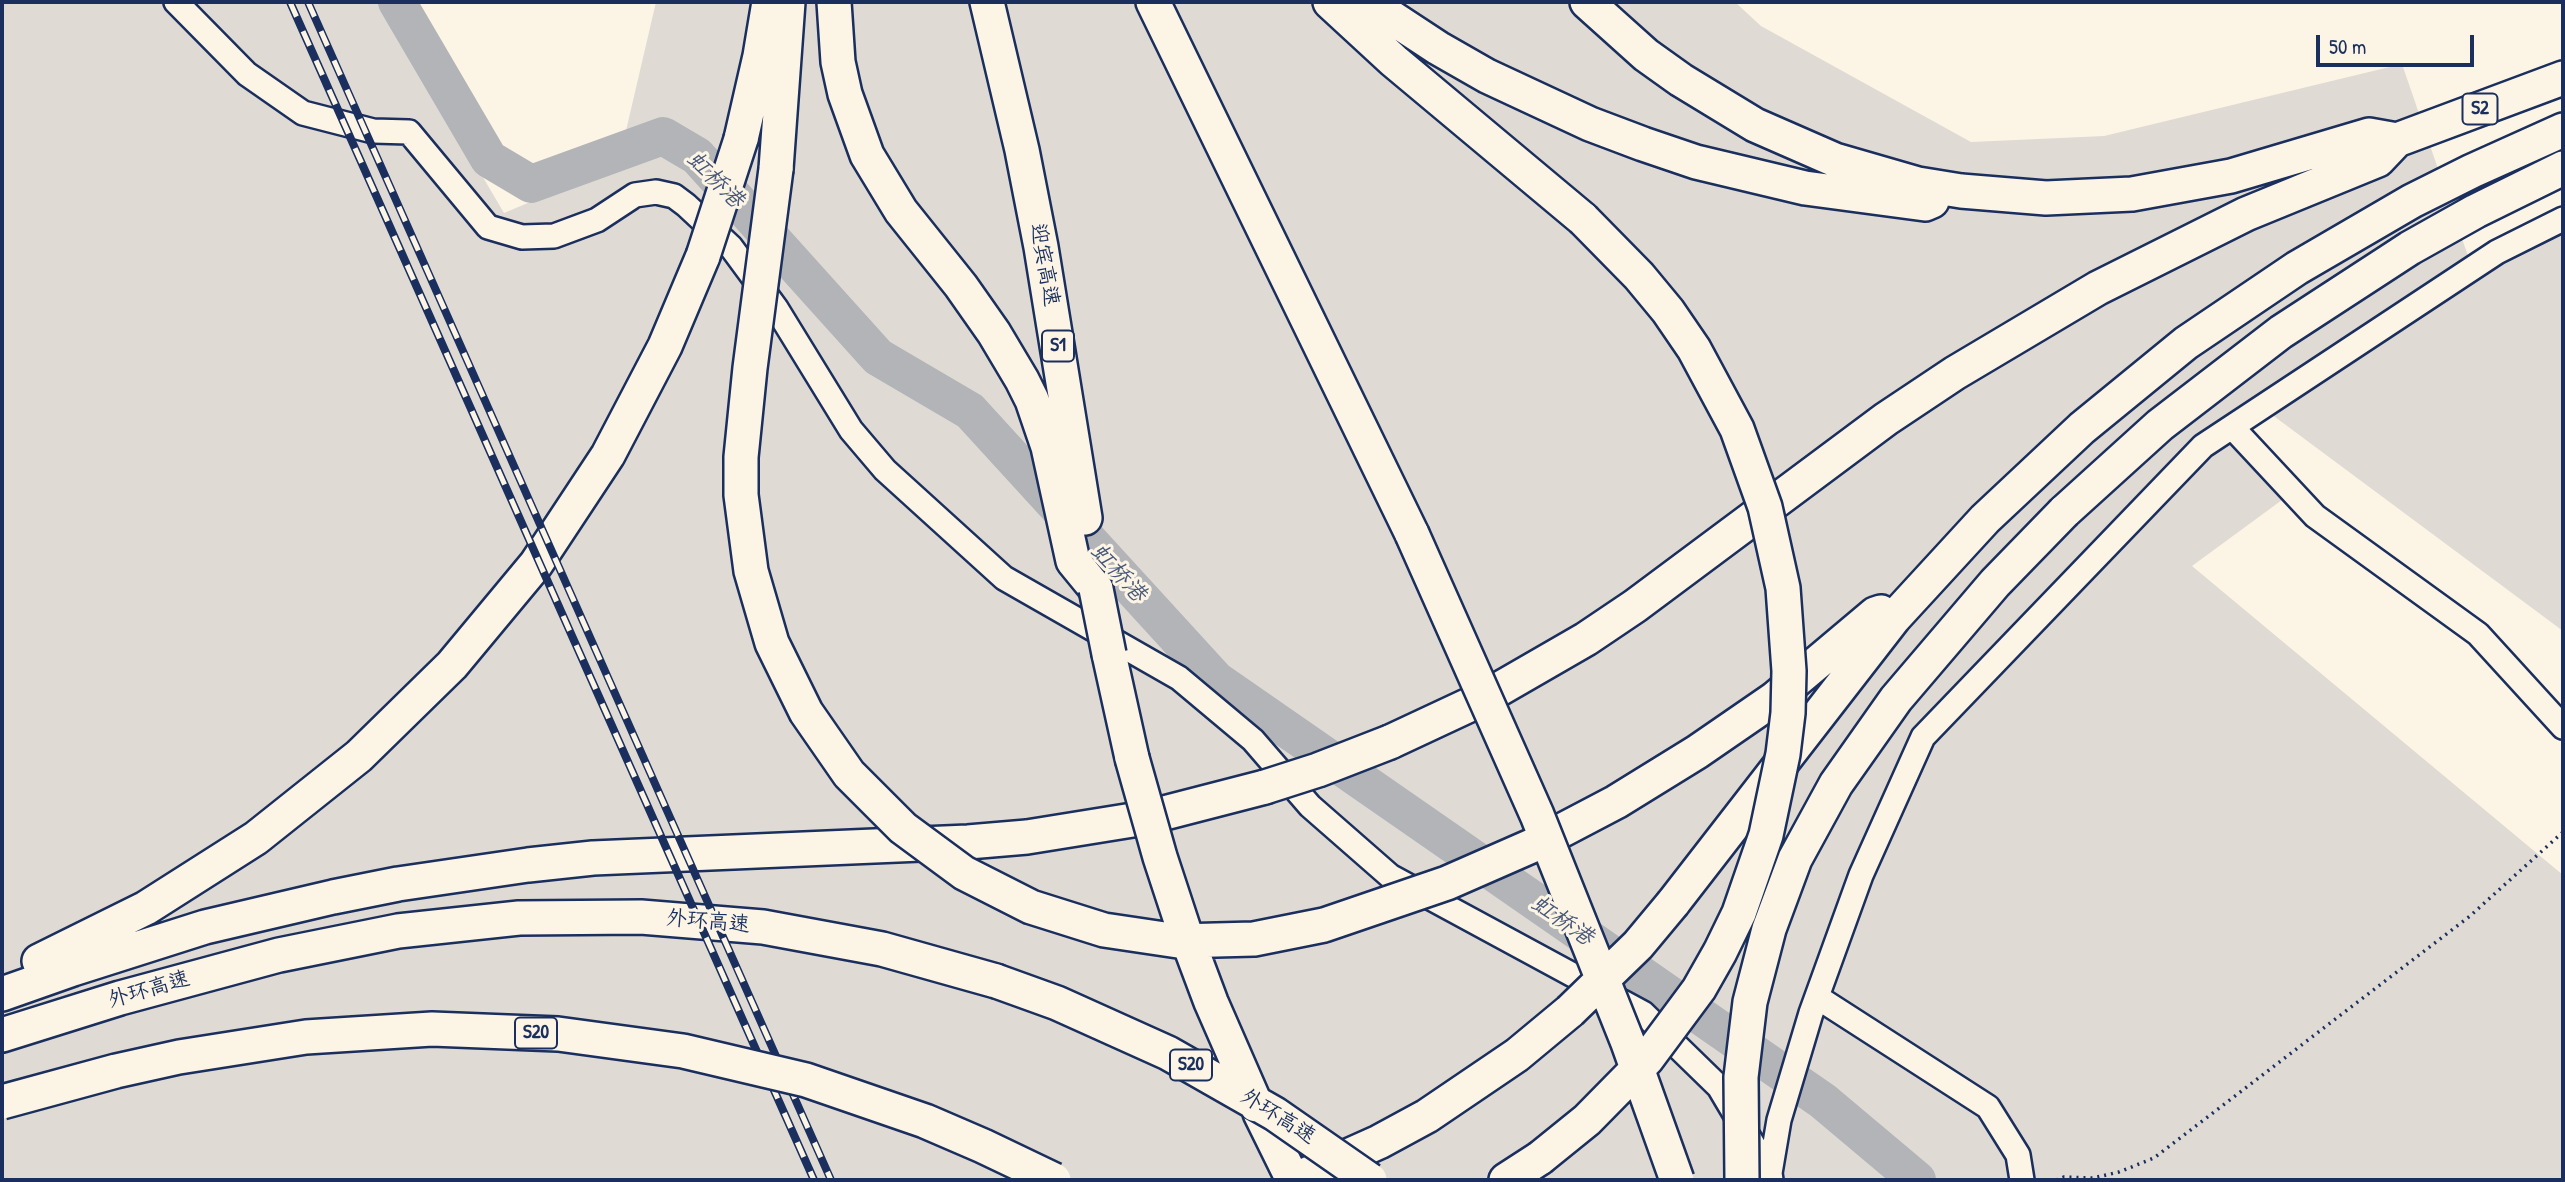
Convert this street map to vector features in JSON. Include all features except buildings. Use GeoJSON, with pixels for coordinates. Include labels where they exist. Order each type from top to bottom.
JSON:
{"type":"FeatureCollection","features":[{"type":"Feature","properties":{"kind":"highway"},"geometry":{"type":"LineString","coordinates":[[2,977],[146,908],[202,874],[308,798],[359,756],[416,702],[495,615],[573,510],[638,401],[665,346],[703,256],[741,139],[769,2]]}},
{"type":"Feature","properties":{"kind":"highway"},"geometry":{"type":"LineString","coordinates":[[788,2],[776,169],[741,457],[742,508],[751,571],[772,643],[806,712],[849,774],[903,828],[964,873],[1031,907],[1104,930],[1141,937],[1191,941],[1254,939],[1324,925],[1436,888],[1536,844],[1616,802],[1677,765],[1774,699],[1875,614],[1908,604]]}},
{"type":"Feature","properties":{"kind":"highway"},"geometry":{"type":"LineString","coordinates":[[834,2],[834,30],[842,84],[854,125],[867,155],[895,202],[994,332],[1022,380],[1048,447],[1073,561],[1096,589]]}},
{"type":"Feature","properties":{"kind":"highway","name":"迎宾高速"},"geometry":{"type":"LineString","coordinates":[[987,2],[1012,105],[1041,247],[1096,589],[1138,783],[1184,930],[1241,1072],[1293,1180]]}},
{"type":"Feature","properties":{"kind":"highway"},"geometry":{"type":"LineString","coordinates":[[1153,2],[1412,534],[1489,703],[1628,1044],[1677,1180]]}},
{"type":"Feature","properties":{"kind":"highway"},"geometry":{"type":"LineString","coordinates":[[1330,2],[1394,61],[1583,219],[1639,276],[1668,312],[1717,388],[1742,442],[1765,507],[1783,588],[1789,671],[1783,754],[1766,835],[1739,913],[1699,989],[1647,1059],[1587,1121],[1540,1158],[1506,1180]]}},
{"type":"Feature","properties":{"kind":"highway"},"geometry":{"type":"LineString","coordinates":[[1368,2],[1438,48],[1538,102],[1682,157],[1750,176],[1860,197],[1925,204],[1961,191]]}},
{"type":"Feature","properties":{"kind":"highway"},"geometry":{"type":"LineString","coordinates":[[1587,2],[1646,55],[1717,104],[1755,125],[1835,160],[1897,178],[1961,191],[2046,198],[2132,194],[2231,176],[2370,135],[2397,140]]}},
{"type":"Feature","properties":{"kind":"highway","name":"S2"},"geometry":{"type":"LineString","coordinates":[[2397,140],[2563,78]]}},
{"type":"Feature","properties":{"kind":"highway"},"geometry":{"type":"LineString","coordinates":[[1293,1180],[1367,1148],[1427,1116],[1517,1055],[1570,1011],[1638,945],[1674,904],[1852,670],[1908,604],[1985,519],[2042,464],[2133,384],[2197,336],[2354,233],[2472,171],[2563,130]]}},
{"type":"Feature","properties":{"kind":"highway"},"geometry":{"type":"LineString","coordinates":[[2,994],[205,928],[333,897],[437,878],[528,865],[632,856],[968,842],[1027,836],[1145,818],[1265,787],[1318,770],[1390,742],[1482,699],[1586,639],[1635,606],[1886,419],[2026,329],[2171,249],[2246,214],[2378,160],[2397,140]]}},
{"type":"Feature","properties":{"kind":"highway"},"geometry":{"type":"LineString","coordinates":[[1761,1178],[1741,1077],[1750,1002],[1769,929],[1795,859],[1836,784],[1896,699],[1995,583],[2064,512],[2160,425],[2281,332],[2410,248],[2476,211],[2563,168]]}},
{"type":"Feature","properties":{"kind":"highway","name":"外环高速"},"geometry":{"type":"LineString","coordinates":[[2,1035],[144,991],[279,955],[398,931],[519,918],[641,917],[763,927],[882,949],[996,981],[1079,1013],[1168,1053],[1275,1114],[1370,1180]]}},
{"type":"Feature","properties":{"kind":"highway","name":"S20"},"geometry":{"type":"LineString","coordinates":[[2,1102],[179,1057],[306,1037],[432,1029],[558,1034],[683,1051],[806,1080],[925,1121],[1054,1180]]}},
{"type":"Feature","properties":{"kind":"street"},"geometry":{"type":"LineString","coordinates":[[176,2],[247,74],[303,113],[373,131],[409,132],[488,227],[522,237],[554,236],[597,220],[635,195],[656,192],[674,196],[687,205],[732,247],[776,308],[851,430],[885,470],[1004,578],[1179,678],[1253,740],[1310,806],[1390,876],[1643,1013],[1719,1087],[1761,1178]]}},
{"type":"Feature","properties":{"kind":"street"},"geometry":{"type":"LineString","coordinates":[[1761,1178],[1814,1005],[1861,875],[1923,737],[2203,446],[2497,251],[2563,219]]}},
{"type":"Feature","properties":{"kind":"street"},"geometry":{"type":"LineString","coordinates":[[2232,427],[2315,516],[2478,634],[2563,727]]}},
{"type":"Feature","properties":{"kind":"street"},"geometry":{"type":"LineString","coordinates":[[1814,1005],[1988,1107],[2018,1154],[2022,1180]]}},
{"type":"Feature","properties":{"kind":"path"},"geometry":{"type":"LineString","coordinates":[[2056,1180],[2064,1177],[2093,1178],[2119,1172],[2154,1158],[2470,916],[2563,832]]}},
{"type":"Feature","properties":{"kind":"shaded area"},"geometry":{"type":"Polygon","coordinates":[[[2,2],[380,2],[504,213],[618,165],[656,2],[1735,2],[1761,26],[1971,142],[2104,136],[2402,64],[2468,256],[2214,427],[2282,500],[2192,566],[2563,875],[2563,1180],[2,1180],[2,2]]]}},
{"type":"Feature","properties":{"kind":"shaded area"},"geometry":{"type":"Polygon","coordinates":[[[2563,233],[2563,631],[2271,414],[2378,325],[2563,233]]]}},
{"type":"Feature","properties":{"kind":"waterway","name":"虹桥港"},"geometry":{"type":"LineString","coordinates":[[397,2],[489,159],[531,184],[663,136],[697,156],[878,357],[970,411],[1216,680],[1823,1101],[1917,1180]]}},
{"type":"Feature","properties":{"kind":"railway"},"geometry":{"type":"LineString","coordinates":[[290,2],[814,1180]]}},
{"type":"Feature","properties":{"kind":"railway"},"geometry":{"type":"LineString","coordinates":[[308,2],[831,1180]]}}]}
